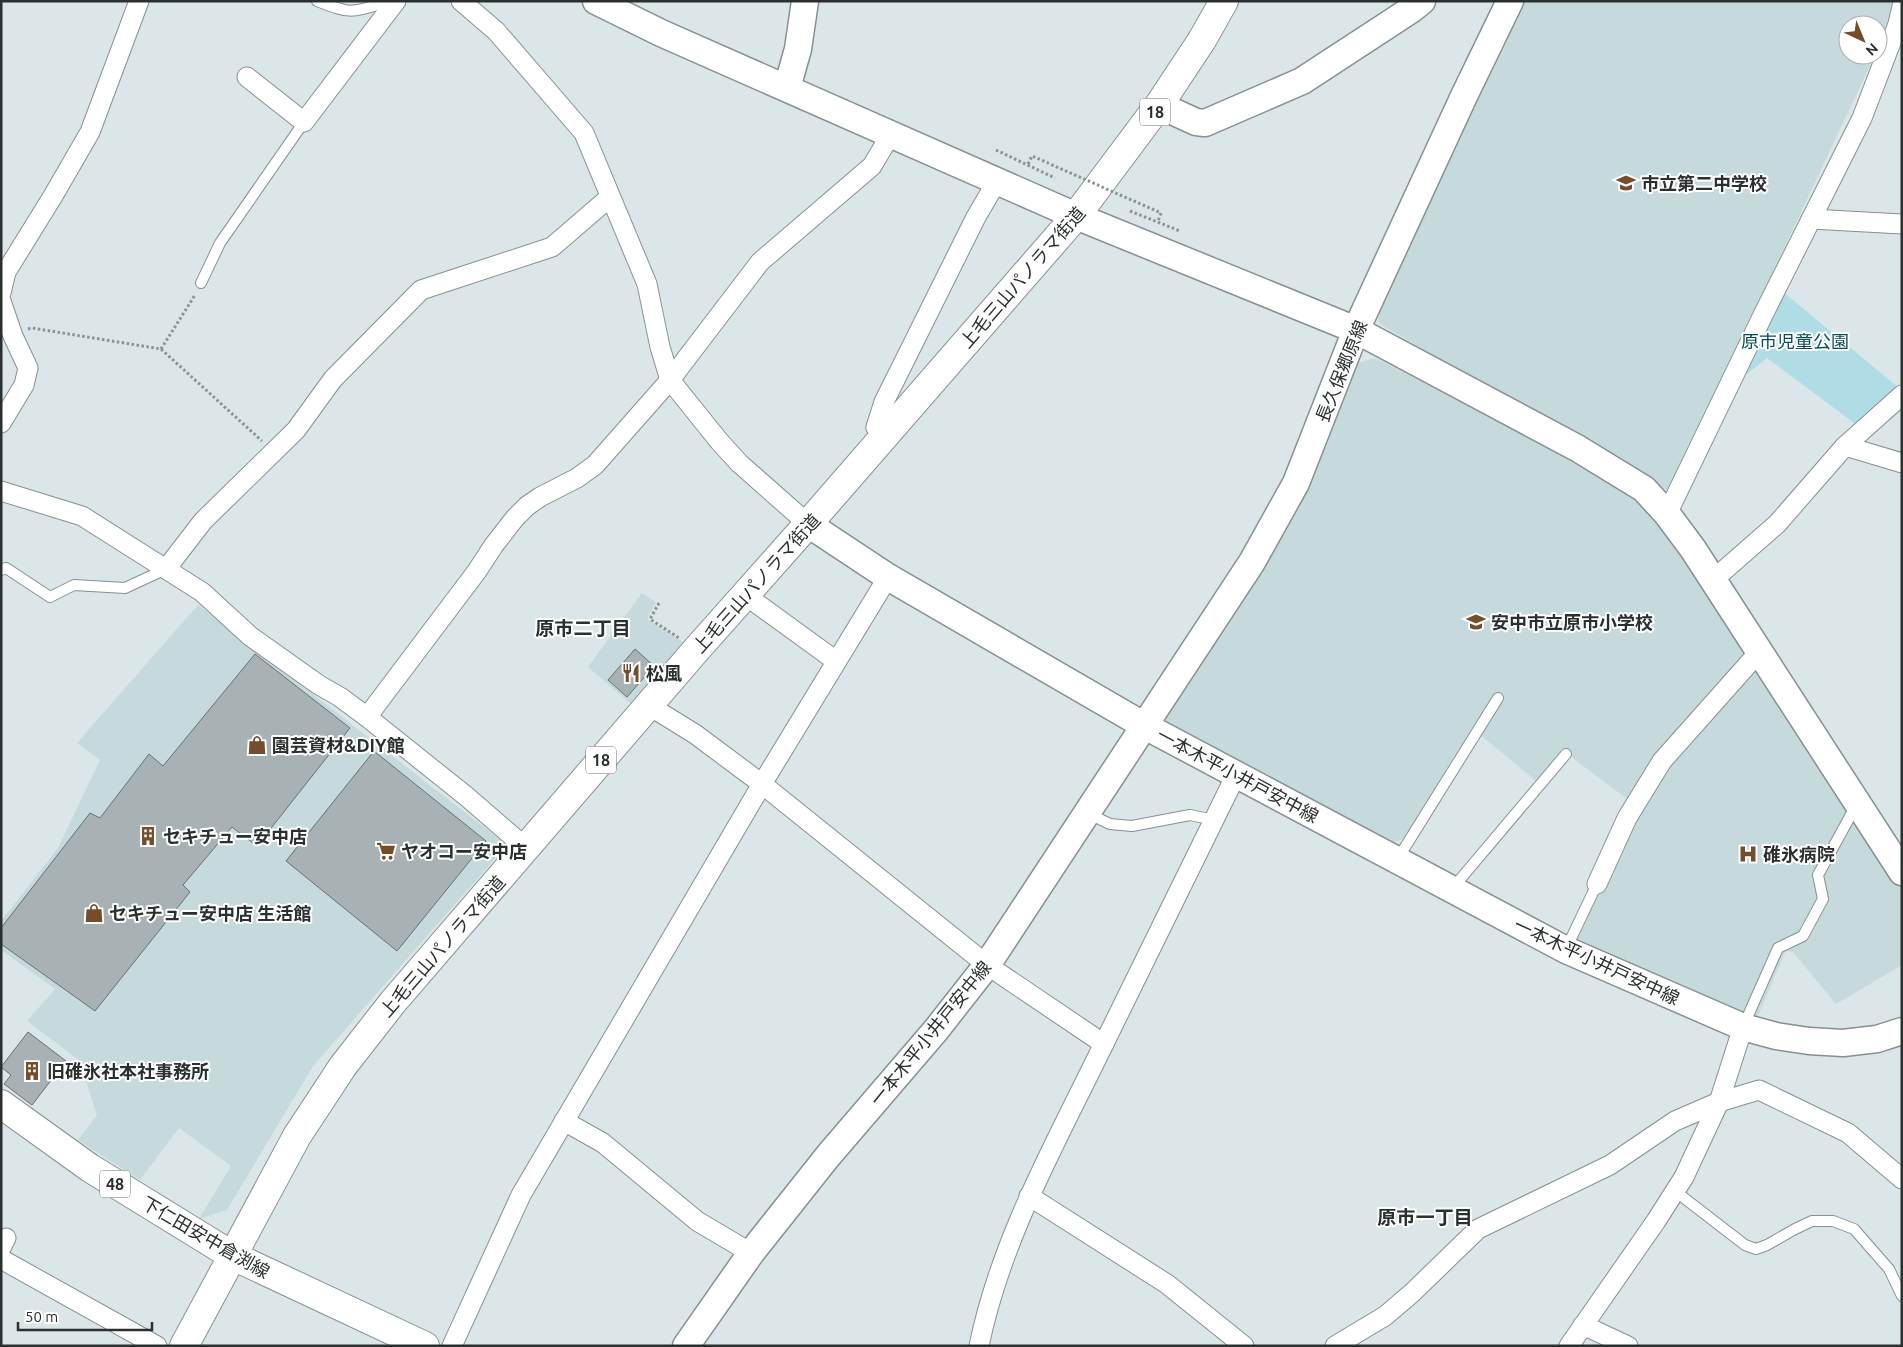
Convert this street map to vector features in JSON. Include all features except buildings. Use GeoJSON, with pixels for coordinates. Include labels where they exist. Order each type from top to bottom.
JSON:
{"type":"FeatureCollection","features":[{"type":"Feature","properties":{"kind":"main road"},"geometry":{"type":"LineString","coordinates":[[596,1],[661,33],[1076,216],[1356,330],[1577,448],[1644,489],[1667,514],[1693,549],[1902,872]]}},
{"type":"Feature","properties":{"kind":"main road"},"geometry":{"type":"LineString","coordinates":[[787,88],[798,49],[805,1]]}},
{"type":"Feature","properties":{"kind":"main road","name":"上毛三山パノラマ街道"},"geometry":{"type":"LineString","coordinates":[[184,1346],[297,1136],[343,1066],[393,1002],[648,705],[1076,216],[1159,105],[1202,40],[1224,1]]}},
{"type":"Feature","properties":{"kind":"main road"},"geometry":{"type":"LineString","coordinates":[[1159,105],[1196,122],[1206,122],[1302,81],[1422,1]]}},
{"type":"Feature","properties":{"kind":"main road","name":"長久保郷原線"},"geometry":{"type":"LineString","coordinates":[[1146,726],[1252,562],[1296,483],[1356,330],[1510,1]]}},
{"type":"Feature","properties":{"kind":"main road"},"geometry":{"type":"LineString","coordinates":[[808,524],[888,577],[1146,726]]}},
{"type":"Feature","properties":{"kind":"main road","name":"一本木平小井戸安中線"},"geometry":{"type":"LineString","coordinates":[[686,1346],[751,1253],[828,1156],[936,1030],[987,965],[1146,726],[1566,950],[1743,1027],[1809,1041],[1843,1043],[1877,1039],[1902,1031]]}},
{"type":"Feature","properties":{"kind":"main road","name":"下仁田安中倉渕線"},"geometry":{"type":"LineString","coordinates":[[2,1106],[90,1168],[233,1256],[425,1346]]}},
{"type":"Feature","properties":{"kind":"street"},"geometry":{"type":"LineString","coordinates":[[1,293],[6,272],[90,132],[139,1]]}},
{"type":"Feature","properties":{"kind":"street"},"geometry":{"type":"LineString","coordinates":[[462,1],[496,31],[584,133],[647,284],[660,347],[670,380],[739,463],[808,524]]}},
{"type":"Feature","properties":{"kind":"street"},"geometry":{"type":"LineString","coordinates":[[247,77],[304,122],[394,4]]}},
{"type":"Feature","properties":{"kind":"street"},"geometry":{"type":"LineString","coordinates":[[1667,514],[1862,118],[1874,82],[1898,24],[1902,6]]}},
{"type":"Feature","properties":{"kind":"street"},"geometry":{"type":"LineString","coordinates":[[367,717],[515,518],[540,497],[577,478],[595,465],[670,380],[760,262],[872,166],[891,134]]}},
{"type":"Feature","properties":{"kind":"street"},"geometry":{"type":"LineString","coordinates":[[886,434],[876,428],[884,402],[976,217],[997,181]]}},
{"type":"Feature","properties":{"kind":"street"},"geometry":{"type":"LineString","coordinates":[[166,569],[203,521],[296,430],[333,379],[421,290],[552,247],[610,197]]}},
{"type":"Feature","properties":{"kind":"street"},"geometry":{"type":"LineString","coordinates":[[1811,219],[1902,224]]}},
{"type":"Feature","properties":{"kind":"street"},"geometry":{"type":"LineString","coordinates":[[1,301],[11,332],[28,368],[24,385],[1,423]]}},
{"type":"Feature","properties":{"kind":"street"},"geometry":{"type":"LineString","coordinates":[[1713,580],[1777,524],[1845,446],[1902,395]]}},
{"type":"Feature","properties":{"kind":"street"},"geometry":{"type":"LineString","coordinates":[[1845,446],[1902,463]]}},
{"type":"Feature","properties":{"kind":"street"},"geometry":{"type":"LineString","coordinates":[[1,491],[82,516],[202,592],[250,636],[367,717],[466,796],[526,848]]}},
{"type":"Feature","properties":{"kind":"street"},"geometry":{"type":"LineString","coordinates":[[452,1346],[521,1195],[762,784],[888,577]]}},
{"type":"Feature","properties":{"kind":"street"},"geometry":{"type":"LineString","coordinates":[[745,595],[836,661]]}},
{"type":"Feature","properties":{"kind":"street"},"geometry":{"type":"LineString","coordinates":[[1596,884],[1627,818],[1662,761],[1759,652]]}},
{"type":"Feature","properties":{"kind":"street"},"geometry":{"type":"LineString","coordinates":[[648,705],[695,734],[762,784],[987,965],[1104,1044]]}},
{"type":"Feature","properties":{"kind":"street"},"geometry":{"type":"LineString","coordinates":[[979,1346],[984,1320],[998,1277],[1029,1196],[1236,775]]}},
{"type":"Feature","properties":{"kind":"street"},"geometry":{"type":"LineString","coordinates":[[1569,1346],[1656,1221],[1684,1177],[1719,1102],[1743,1027]]}},
{"type":"Feature","properties":{"kind":"street"},"geometry":{"type":"LineString","coordinates":[[1335,1346],[1385,1316],[1412,1293],[1478,1229],[1610,1165],[1675,1121],[1719,1102],[1759,1090],[1848,1133],[1902,1179]]}},
{"type":"Feature","properties":{"kind":"street"},"geometry":{"type":"LineString","coordinates":[[564,1121],[603,1143],[698,1221],[751,1253]]}},
{"type":"Feature","properties":{"kind":"street"},"geometry":{"type":"LineString","coordinates":[[1029,1196],[1167,1284],[1244,1346]]}},
{"type":"Feature","properties":{"kind":"street"},"geometry":{"type":"LineString","coordinates":[[1,1259],[157,1346]]}},
{"type":"Feature","properties":{"kind":"street"},"geometry":{"type":"LineString","coordinates":[[1583,1325],[1628,1346]]}},
{"type":"Feature","properties":{"kind":"lane"},"geometry":{"type":"LineString","coordinates":[[317,1],[346,12],[365,9],[383,3],[394,4]]}},
{"type":"Feature","properties":{"kind":"lane"},"geometry":{"type":"LineString","coordinates":[[201,283],[220,243],[304,122]]}},
{"type":"Feature","properties":{"kind":"lane"},"geometry":{"type":"LineString","coordinates":[[1,570],[6,568],[50,598],[74,585],[125,588],[166,569]]}},
{"type":"Feature","properties":{"kind":"lane"},"geometry":{"type":"LineString","coordinates":[[1396,860],[1498,698]]}},
{"type":"Feature","properties":{"kind":"lane"},"geometry":{"type":"LineString","coordinates":[[1452,890],[1566,754]]}},
{"type":"Feature","properties":{"kind":"lane"},"geometry":{"type":"LineString","coordinates":[[1743,1027],[1778,948],[1803,936],[1823,899],[1818,875],[1853,811],[1860,806]]}},
{"type":"Feature","properties":{"kind":"lane"},"geometry":{"type":"LineString","coordinates":[[1087,814],[1110,824],[1132,826],[1190,815],[1214,820]]}},
{"type":"Feature","properties":{"kind":"lane"},"geometry":{"type":"LineString","coordinates":[[1566,950],[1596,884]]}},
{"type":"Feature","properties":{"kind":"lane"},"geometry":{"type":"LineString","coordinates":[[1675,1191],[1745,1245],[1756,1249],[1812,1221],[1834,1221],[1854,1229],[1889,1269],[1902,1296]]}},
{"type":"Feature","properties":{"kind":"path"},"geometry":{"type":"LineString","coordinates":[[996,150],[1055,178]]}},
{"type":"Feature","properties":{"kind":"path"},"geometry":{"type":"LineString","coordinates":[[1028,164],[1032,156],[1161,213],[1158,221]]}},
{"type":"Feature","properties":{"kind":"path"},"geometry":{"type":"LineString","coordinates":[[1130,210],[1180,231]]}},
{"type":"Feature","properties":{"kind":"path"},"geometry":{"type":"LineString","coordinates":[[161,349],[192,301],[201,283]]}},
{"type":"Feature","properties":{"kind":"path"},"geometry":{"type":"LineString","coordinates":[[11,332],[32,328],[161,349],[274,451]]}},
{"type":"Feature","properties":{"kind":"path"},"geometry":{"type":"LineString","coordinates":[[659,603],[650,619],[697,649]]}},
{"type":"Feature","properties":{"kind":"shaded area","name":"市立第二中学校"},"geometry":{"type":"Polygon","coordinates":[[[1523,1],[1892,1],[1888,22],[1888,15],[1838,15],[1838,65],[1870,65],[1670,490],[1659,488],[1380,324],[1375,311],[1523,1]]]}},
{"type":"Feature","properties":{"kind":"shaded area","name":"安中市立原市小学校"},"geometry":{"type":"Polygon","coordinates":[[[1375,358],[1573,457],[1639,495],[1656,515],[1749,654],[1630,801],[1562,750],[1536,781],[1472,728],[1403,839],[1387,844],[1159,720],[1354,364],[1375,358]]]}},
{"type":"Feature","properties":{"kind":"shaded area"},"geometry":{"type":"Polygon","coordinates":[[[642,593],[656,602],[647,619],[684,643],[631,704],[588,667],[642,593]]]}},
{"type":"Feature","properties":{"kind":"shaded area"},"geometry":{"type":"Polygon","coordinates":[[[198,605],[507,845],[313,1066],[227,1210],[199,1219],[231,1166],[179,1128],[140,1180],[78,1140],[97,1115],[79,1060],[27,1021],[55,989],[1,950],[1,921],[58,848],[100,760],[77,743],[198,605]]]}},
{"type":"Feature","properties":{"kind":"shaded area","name":"碓氷病院"},"geometry":{"type":"Polygon","coordinates":[[[1756,663],[1902,888],[1902,965],[1836,1004],[1794,953],[1786,950],[1756,1021],[1572,943],[1648,792],[1756,663]]]}},
{"type":"Feature","properties":{"kind":"green space","name":"原市児童公園"},"geometry":{"type":"Polygon","coordinates":[[[1782,291],[1899,388],[1857,425],[1767,358],[1738,381],[1782,291]]]}},
{"type":"Feature","properties":{"kind":"place","name":"市立第二中学校"},"geometry":{"type":"Point","coordinates":[1626,183]}},
{"type":"Feature","properties":{"kind":"place","name":"安中市立原市小学校"},"geometry":{"type":"Point","coordinates":[1476,622]}},
{"type":"Feature","properties":{"kind":"place","name":"松風"},"geometry":{"type":"Point","coordinates":[631,673]}},
{"type":"Feature","properties":{"kind":"place","name":"園芸資材&DIY館"},"geometry":{"type":"Point","coordinates":[257,745]}},
{"type":"Feature","properties":{"kind":"place","name":"セキチュー安中店"},"geometry":{"type":"Point","coordinates":[148,836]}},
{"type":"Feature","properties":{"kind":"place","name":"ヤオコー安中店"},"geometry":{"type":"Point","coordinates":[386,851]}},
{"type":"Feature","properties":{"kind":"place","name":"碓氷病院"},"geometry":{"type":"Point","coordinates":[1748,854]}},
{"type":"Feature","properties":{"kind":"place","name":"セキチュー安中店 生活館"},"geometry":{"type":"Point","coordinates":[94,913]}},
{"type":"Feature","properties":{"kind":"place","name":"旧碓氷社本社事務所"},"geometry":{"type":"Point","coordinates":[32,1071]}},
{"type":"Feature","properties":{"kind":"district","name":"原市二丁目"},"geometry":{"type":"Point","coordinates":[583,628]}},
{"type":"Feature","properties":{"kind":"district","name":"原市一丁目"},"geometry":{"type":"Point","coordinates":[1425,1217]}}]}
